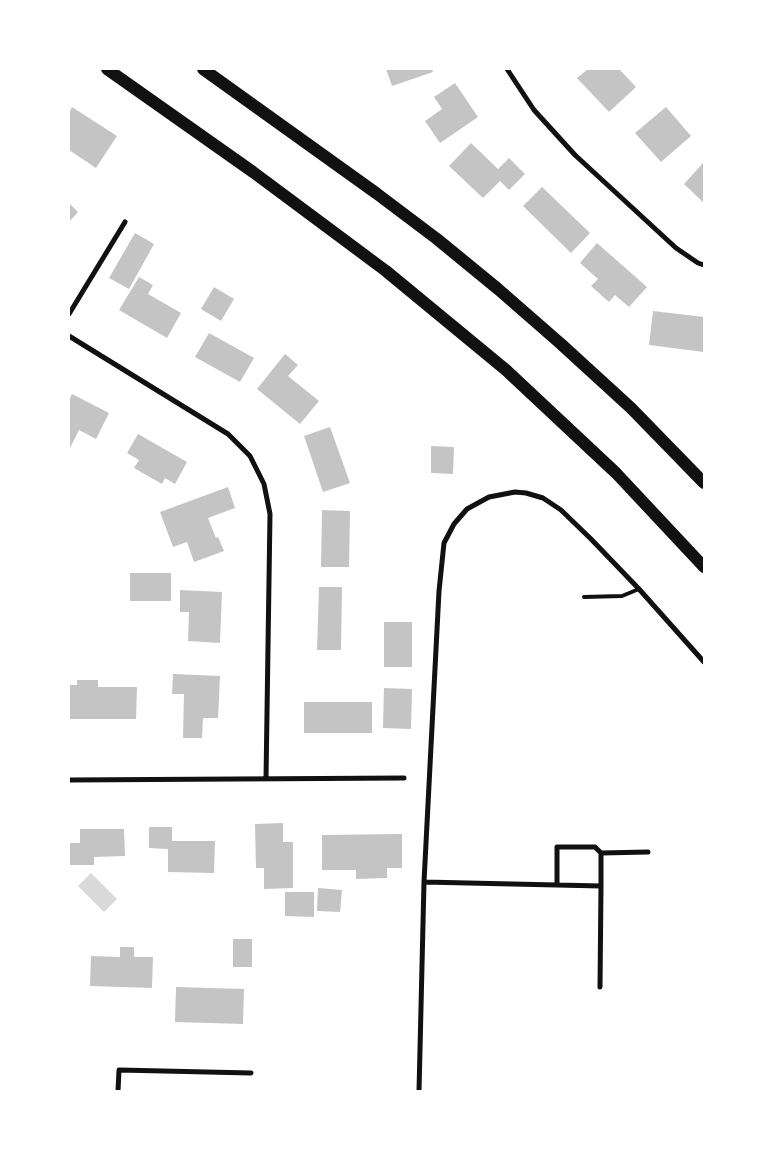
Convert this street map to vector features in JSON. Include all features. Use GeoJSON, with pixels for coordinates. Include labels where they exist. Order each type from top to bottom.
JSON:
{"type":"FeatureCollection","features":[{"type":"Feature","properties":{"kind":"main road"},"geometry":{"type":"LineString","coordinates":[[107,69],[253,172],[386,271],[506,370],[616,473],[704,567]]}},
{"type":"Feature","properties":{"kind":"main road"},"geometry":{"type":"LineString","coordinates":[[203,69],[376,193],[437,239],[498,289],[631,408],[704,483]]}},
{"type":"Feature","properties":{"kind":"street"},"geometry":{"type":"LineString","coordinates":[[507,69],[534,110],[575,155],[676,248],[704,265]]}},
{"type":"Feature","properties":{"kind":"street"},"geometry":{"type":"LineString","coordinates":[[69,314],[125,222]]}},
{"type":"Feature","properties":{"kind":"street"},"geometry":{"type":"LineString","coordinates":[[69,336],[228,434],[250,456],[264,484],[270,514],[266,779]]}},
{"type":"Feature","properties":{"kind":"street"},"geometry":{"type":"LineString","coordinates":[[419,1091],[424,882],[440,572],[444,543],[454,524],[467,509],[478,502],[496,495],[515,492],[544,498],[561,510],[639,589],[704,662]]}},
{"type":"Feature","properties":{"kind":"street"},"geometry":{"type":"LineString","coordinates":[[69,780],[404,778]]}},
{"type":"Feature","properties":{"kind":"street"},"geometry":{"type":"LineString","coordinates":[[557,885],[557,847],[595,847],[601,853],[600,987]]}},
{"type":"Feature","properties":{"kind":"street"},"geometry":{"type":"LineString","coordinates":[[601,853],[648,852]]}},
{"type":"Feature","properties":{"kind":"street"},"geometry":{"type":"LineString","coordinates":[[424,882],[601,886]]}},
{"type":"Feature","properties":{"kind":"street"},"geometry":{"type":"LineString","coordinates":[[118,1091],[119,1070],[251,1072]]}},
{"type":"Feature","properties":{"kind":"lane"},"geometry":{"type":"LineString","coordinates":[[584,597],[622,596],[639,589]]}},
{"type":"Feature","properties":{"kind":"shaded area"},"geometry":{"type":"Polygon","coordinates":[[[91,873],[117,899],[104,912],[78,886],[91,873]]]}},
{"type":"Feature","properties":{"kind":"building"},"geometry":{"type":"Polygon","coordinates":[[[386,69],[432,69],[433,72],[392,86],[386,69]]]}},
{"type":"Feature","properties":{"kind":"building"},"geometry":{"type":"Polygon","coordinates":[[[588,69],[619,69],[636,87],[609,112],[577,78],[588,69]]]}},
{"type":"Feature","properties":{"kind":"building"},"geometry":{"type":"Polygon","coordinates":[[[455,83],[478,117],[440,143],[425,121],[442,109],[434,97],[455,83]]]}},
{"type":"Feature","properties":{"kind":"building"},"geometry":{"type":"Polygon","coordinates":[[[72,107],[117,136],[96,168],[69,150],[69,113],[72,107]]]}},
{"type":"Feature","properties":{"kind":"building"},"geometry":{"type":"Polygon","coordinates":[[[666,107],[691,136],[661,162],[635,133],[666,107]]]}},
{"type":"Feature","properties":{"kind":"building"},"geometry":{"type":"Polygon","coordinates":[[[471,143],[498,169],[509,158],[525,174],[509,190],[500,181],[483,198],[449,166],[471,143]]]}},
{"type":"Feature","properties":{"kind":"building"},"geometry":{"type":"Polygon","coordinates":[[[704,162],[704,203],[684,184],[704,162]]]}},
{"type":"Feature","properties":{"kind":"building"},"geometry":{"type":"Polygon","coordinates":[[[542,187],[590,233],[571,253],[523,206],[542,187]]]}},
{"type":"Feature","properties":{"kind":"building"},"geometry":{"type":"Polygon","coordinates":[[[69,203],[78,212],[69,222],[69,203]]]}},
{"type":"Feature","properties":{"kind":"building"},"geometry":{"type":"Polygon","coordinates":[[[135,233],[154,244],[129,289],[109,278],[135,233]]]}},
{"type":"Feature","properties":{"kind":"building"},"geometry":{"type":"Polygon","coordinates":[[[597,243],[647,287],[629,307],[615,295],[609,302],[591,286],[598,279],[580,263],[597,243]]]}},
{"type":"Feature","properties":{"kind":"building"},"geometry":{"type":"Polygon","coordinates":[[[139,277],[153,285],[148,294],[181,313],[167,338],[119,310],[139,277]]]}},
{"type":"Feature","properties":{"kind":"building"},"geometry":{"type":"Polygon","coordinates":[[[214,287],[234,299],[221,321],[201,309],[214,287]]]}},
{"type":"Feature","properties":{"kind":"building"},"geometry":{"type":"Polygon","coordinates":[[[653,311],[704,317],[704,352],[649,345],[653,311]]]}},
{"type":"Feature","properties":{"kind":"building"},"geometry":{"type":"Polygon","coordinates":[[[209,333],[254,358],[240,382],[195,357],[209,333]]]}},
{"type":"Feature","properties":{"kind":"building"},"geometry":{"type":"Polygon","coordinates":[[[285,354],[298,365],[288,376],[319,401],[300,424],[257,389],[285,354]]]}},
{"type":"Feature","properties":{"kind":"building"},"geometry":{"type":"Polygon","coordinates":[[[72,394],[109,413],[96,439],[79,430],[69,450],[69,400],[72,394]]]}},
{"type":"Feature","properties":{"kind":"building"},"geometry":{"type":"Polygon","coordinates":[[[330,427],[350,483],[323,492],[304,436],[330,427]]]}},
{"type":"Feature","properties":{"kind":"building"},"geometry":{"type":"Polygon","coordinates":[[[138,434],[187,462],[175,484],[165,478],[162,484],[134,468],[139,460],[127,453],[138,434]]]}},
{"type":"Feature","properties":{"kind":"building"},"geometry":{"type":"Polygon","coordinates":[[[431,446],[454,447],[453,474],[431,473],[431,446]]]}},
{"type":"Feature","properties":{"kind":"building"},"geometry":{"type":"Polygon","coordinates":[[[228,487],[235,508],[208,518],[216,538],[218,537],[224,551],[194,562],[187,542],[173,547],[160,512],[228,487]]]}},
{"type":"Feature","properties":{"kind":"building"},"geometry":{"type":"Polygon","coordinates":[[[322,510],[350,511],[349,567],[321,567],[322,510]]]}},
{"type":"Feature","properties":{"kind":"building"},"geometry":{"type":"Polygon","coordinates":[[[130,573],[171,573],[171,601],[130,601],[130,573]]]}},
{"type":"Feature","properties":{"kind":"building"},"geometry":{"type":"Polygon","coordinates":[[[319,587],[342,587],[341,650],[317,650],[319,587]]]}},
{"type":"Feature","properties":{"kind":"building"},"geometry":{"type":"Polygon","coordinates":[[[180,590],[222,592],[220,643],[188,641],[189,612],[180,612],[180,590]]]}},
{"type":"Feature","properties":{"kind":"building"},"geometry":{"type":"Polygon","coordinates":[[[384,622],[412,622],[412,667],[384,667],[384,622]]]}},
{"type":"Feature","properties":{"kind":"building"},"geometry":{"type":"Polygon","coordinates":[[[173,674],[220,676],[218,718],[203,718],[202,738],[183,738],[184,694],[172,694],[173,674]]]}},
{"type":"Feature","properties":{"kind":"building"},"geometry":{"type":"Polygon","coordinates":[[[77,680],[98,680],[98,687],[137,687],[136,719],[69,719],[69,685],[77,685],[77,680]]]}},
{"type":"Feature","properties":{"kind":"building"},"geometry":{"type":"Polygon","coordinates":[[[384,688],[412,689],[411,729],[383,728],[384,688]]]}},
{"type":"Feature","properties":{"kind":"building"},"geometry":{"type":"Polygon","coordinates":[[[304,702],[372,702],[372,733],[304,733],[304,702]]]}},
{"type":"Feature","properties":{"kind":"building"},"geometry":{"type":"Polygon","coordinates":[[[283,823],[283,842],[293,842],[293,888],[264,889],[264,868],[256,868],[255,824],[283,823]]]}},
{"type":"Feature","properties":{"kind":"building"},"geometry":{"type":"Polygon","coordinates":[[[149,827],[172,827],[172,841],[215,841],[214,873],[168,872],[168,849],[149,848],[149,827]]]}},
{"type":"Feature","properties":{"kind":"building"},"geometry":{"type":"Polygon","coordinates":[[[80,829],[124,829],[125,856],[94,857],[94,865],[69,865],[69,843],[80,843],[80,829]]]}},
{"type":"Feature","properties":{"kind":"building"},"geometry":{"type":"Polygon","coordinates":[[[402,834],[402,868],[387,868],[387,878],[356,879],[356,870],[322,870],[322,835],[402,834]]]}},
{"type":"Feature","properties":{"kind":"building"},"geometry":{"type":"Polygon","coordinates":[[[318,888],[342,890],[340,912],[317,911],[318,888]]]}},
{"type":"Feature","properties":{"kind":"building"},"geometry":{"type":"Polygon","coordinates":[[[285,892],[314,892],[314,917],[285,916],[285,892]]]}},
{"type":"Feature","properties":{"kind":"building"},"geometry":{"type":"Polygon","coordinates":[[[233,939],[252,939],[252,967],[233,967],[233,939]]]}},
{"type":"Feature","properties":{"kind":"building"},"geometry":{"type":"Polygon","coordinates":[[[120,947],[134,947],[134,957],[153,957],[152,988],[90,986],[91,956],[120,957],[120,947]]]}},
{"type":"Feature","properties":{"kind":"building"},"geometry":{"type":"Polygon","coordinates":[[[176,987],[244,989],[243,1024],[175,1022],[176,987]]]}}]}
